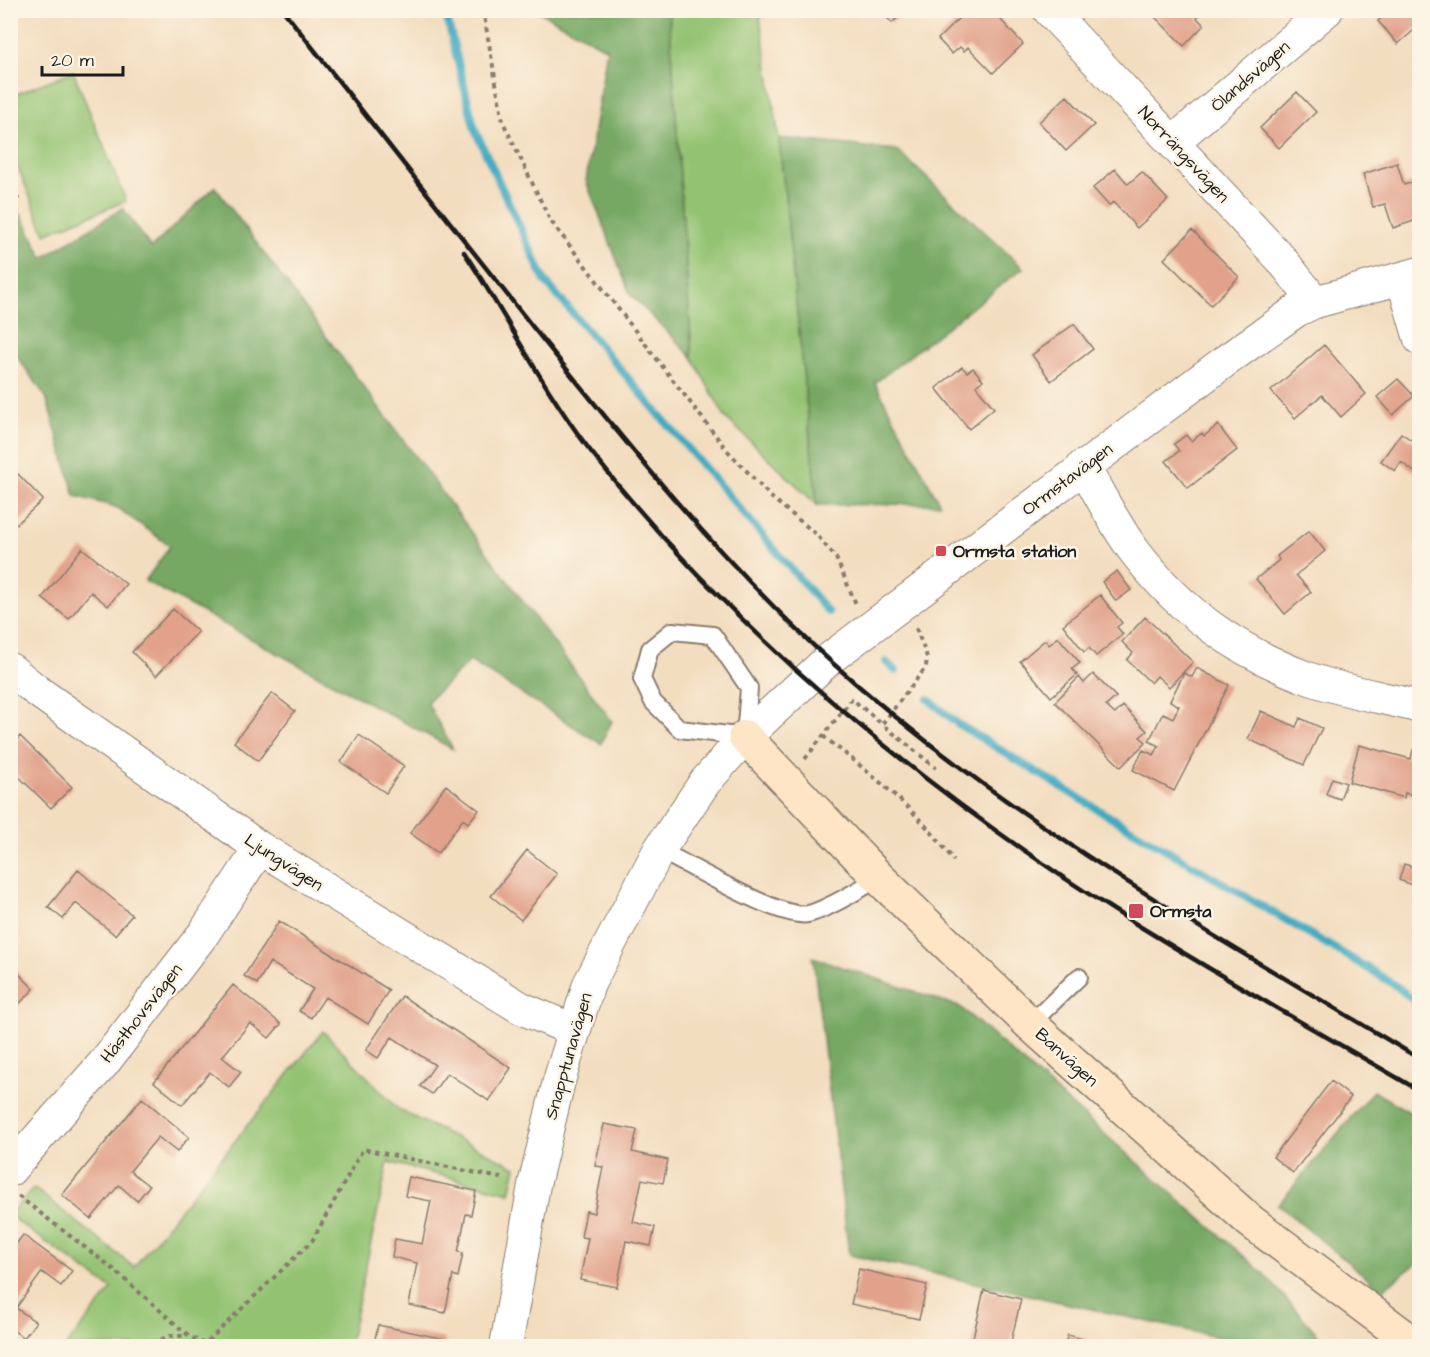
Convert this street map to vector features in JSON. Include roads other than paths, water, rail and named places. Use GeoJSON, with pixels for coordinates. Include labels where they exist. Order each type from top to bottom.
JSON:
{"type":"FeatureCollection","features":[{"type":"Feature","properties":{"kind":"street","name":"Norrängsvägen"},"geometry":{"type":"LineString","coordinates":[[1049,10],[1281,259],[1315,302]]}},
{"type":"Feature","properties":{"kind":"street","name":"Ölandsvägen"},"geometry":{"type":"LineString","coordinates":[[1173,142],[1327,10]]}},
{"type":"Feature","properties":{"kind":"street","name":"Ormstavägen"},"geometry":{"type":"LineString","coordinates":[[745,737],[808,678],[867,630],[1083,466],[1296,311],[1315,302],[1411,275]]}},
{"type":"Feature","properties":{"kind":"street"},"geometry":{"type":"LineString","coordinates":[[1411,275],[1419,339]]}},
{"type":"Feature","properties":{"kind":"street"},"geometry":{"type":"LineString","coordinates":[[1083,466],[1134,551],[1179,602],[1208,627],[1245,648],[1306,677],[1419,707]]}},
{"type":"Feature","properties":{"kind":"street","name":"Ljungvägen"},"geometry":{"type":"LineString","coordinates":[[10,669],[37,692],[260,848],[521,1008],[573,1030]]}},
{"type":"Feature","properties":{"kind":"street","name":"Banvägen"},"geometry":{"type":"LineString","coordinates":[[745,737],[786,783],[879,878],[1030,1024],[1250,1221],[1417,1347]]}},
{"type":"Feature","properties":{"kind":"street","name":"Snapptunavägen"},"geometry":{"type":"LineString","coordinates":[[511,1346],[534,1185],[573,1030],[589,984],[659,850],[700,788],[745,737]]}},
{"type":"Feature","properties":{"kind":"street","name":"Hästhovsvägen"},"geometry":{"type":"LineString","coordinates":[[10,1170],[103,1064],[204,933],[260,848]]}},
{"type":"Feature","properties":{"kind":"lane"},"geometry":{"type":"LineString","coordinates":[[672,631],[713,635],[749,688],[745,737],[681,729],[653,702],[642,679],[650,649],[672,631]]}},
{"type":"Feature","properties":{"kind":"lane"},"geometry":{"type":"LineString","coordinates":[[659,850],[762,902],[789,912],[807,914],[879,878]]}},
{"type":"Feature","properties":{"kind":"lane"},"geometry":{"type":"LineString","coordinates":[[1030,1024],[1079,977]]}},
{"type":"Feature","properties":{"kind":"waterway"},"geometry":{"type":"LineString","coordinates":[[445,10],[475,130],[545,281],[828,612]]}},
{"type":"Feature","properties":{"kind":"waterway"},"geometry":{"type":"LineString","coordinates":[[886,662],[896,671]]}},
{"type":"Feature","properties":{"kind":"waterway"},"geometry":{"type":"LineString","coordinates":[[928,699],[958,724],[1102,812],[1376,973],[1399,988],[1420,1006]]}},
{"type":"Feature","properties":{"kind":"railway"},"geometry":{"type":"LineString","coordinates":[[283,10],[640,459],[712,542],[828,659],[896,717],[1039,824],[1190,921],[1420,1059]]}},
{"type":"Feature","properties":{"kind":"railway"},"geometry":{"type":"LineString","coordinates":[[464,252],[540,377],[589,449],[644,515],[703,580],[831,701],[969,811],[1040,862],[1188,956],[1420,1091]]}},
{"type":"Feature","properties":{"kind":"place","name":"Ormsta station"},"geometry":{"type":"Point","coordinates":[941,551]}},
{"type":"Feature","properties":{"kind":"place","name":"Ormsta"},"geometry":{"type":"Point","coordinates":[1136,911]}}]}
